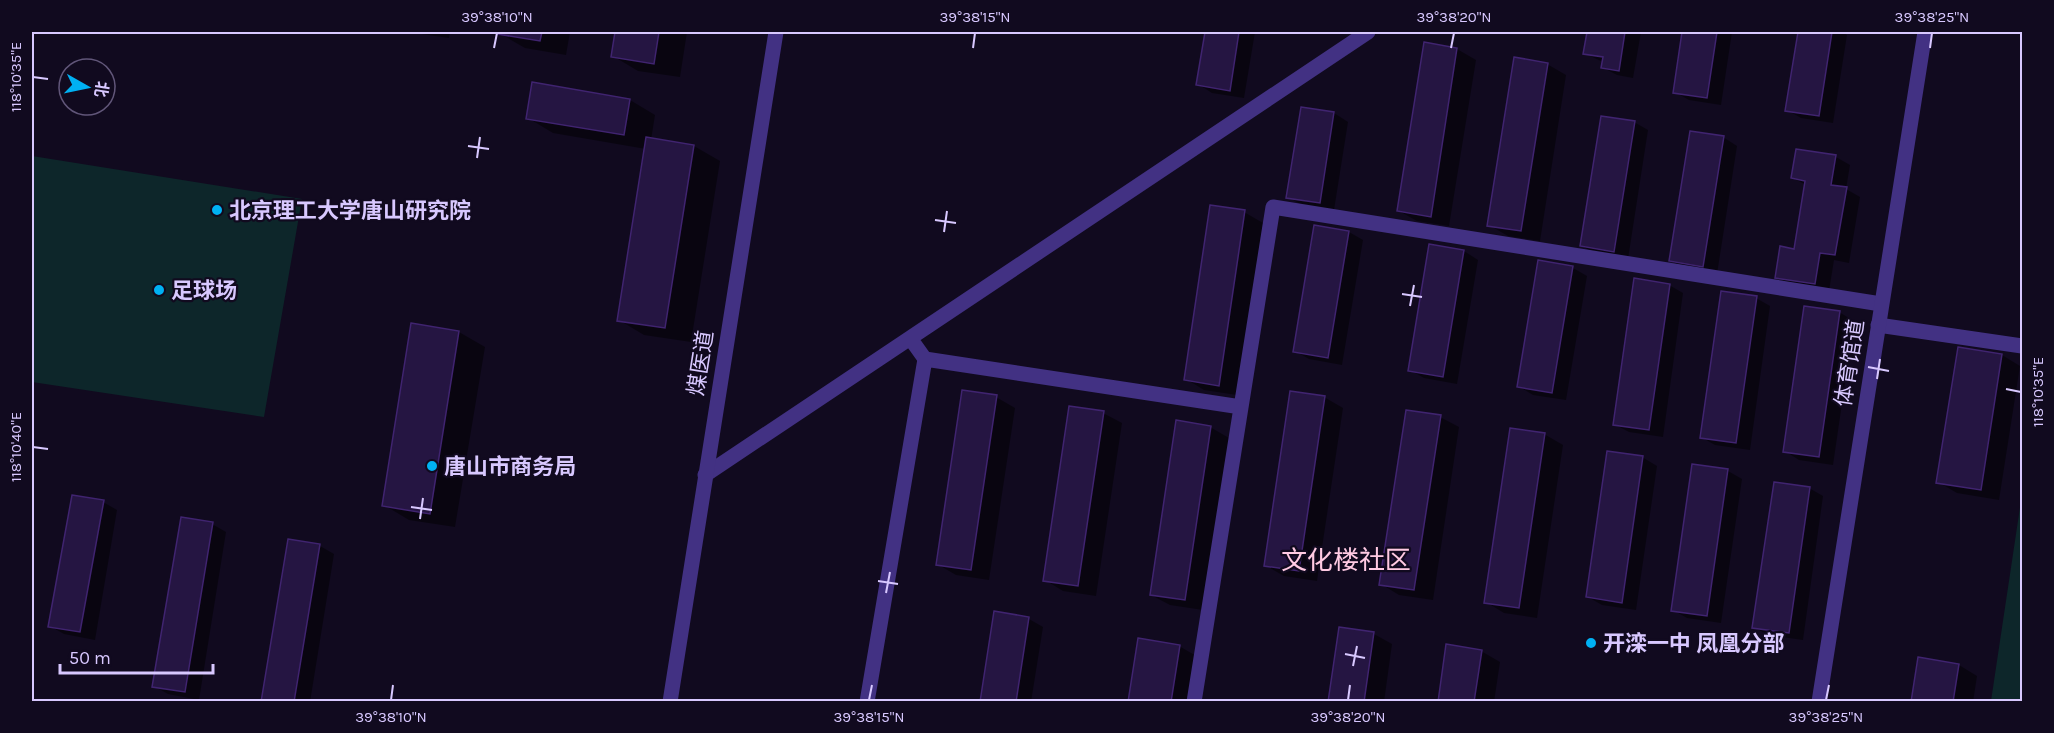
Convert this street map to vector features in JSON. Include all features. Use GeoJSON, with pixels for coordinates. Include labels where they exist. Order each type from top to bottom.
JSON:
{"type":"FeatureCollection","features":[{"type":"Feature","properties":{"kind":"street","name":"煤医道"},"geometry":{"type":"LineString","coordinates":[[670,702],[776,32]]}},
{"type":"Feature","properties":{"kind":"street"},"geometry":{"type":"LineString","coordinates":[[705,475],[1368,32]]}},
{"type":"Feature","properties":{"kind":"street","name":"体育馆道"},"geometry":{"type":"LineString","coordinates":[[1819,702],[1925,32]]}},
{"type":"Feature","properties":{"kind":"street"},"geometry":{"type":"LineString","coordinates":[[1194,702],[1273,207],[1881,304]]}},
{"type":"Feature","properties":{"kind":"street"},"geometry":{"type":"LineString","coordinates":[[1878,325],[2022,346]]}},
{"type":"Feature","properties":{"kind":"street"},"geometry":{"type":"LineString","coordinates":[[910,338],[926,359],[1241,407]]}},
{"type":"Feature","properties":{"kind":"street"},"geometry":{"type":"LineString","coordinates":[[867,702],[926,359]]}},
{"type":"Feature","properties":{"kind":"green space","name":"足球场"},"geometry":{"type":"Polygon","coordinates":[[[32,156],[302,199],[264,417],[32,382],[32,156]]]}},
{"type":"Feature","properties":{"kind":"green space"},"geometry":{"type":"Polygon","coordinates":[[[2022,494],[2022,701],[1991,701],[2022,494]]]}},
{"type":"Feature","properties":{"kind":"building"},"geometry":{"type":"Polygon","coordinates":[[[498,32],[542,32],[540,41],[497,34],[498,32]]]}},
{"type":"Feature","properties":{"kind":"building"},"geometry":{"type":"Polygon","coordinates":[[[615,32],[659,32],[654,64],[611,57],[615,32]]]}},
{"type":"Feature","properties":{"kind":"building"},"geometry":{"type":"Polygon","coordinates":[[[1205,32],[1239,32],[1230,91],[1196,85],[1205,32]]]}},
{"type":"Feature","properties":{"kind":"building"},"geometry":{"type":"Polygon","coordinates":[[[1587,32],[1625,32],[1619,71],[1601,68],[1603,57],[1583,54],[1587,32]]]}},
{"type":"Feature","properties":{"kind":"building"},"geometry":{"type":"Polygon","coordinates":[[[1682,32],[1717,32],[1707,98],[1673,93],[1682,32]]]}},
{"type":"Feature","properties":{"kind":"building"},"geometry":{"type":"Polygon","coordinates":[[[1798,32],[1832,32],[1819,116],[1785,111],[1798,32]]]}},
{"type":"Feature","properties":{"kind":"building"},"geometry":{"type":"Polygon","coordinates":[[[1424,42],[1457,48],[1431,217],[1397,211],[1424,42]]]}},
{"type":"Feature","properties":{"kind":"building"},"geometry":{"type":"Polygon","coordinates":[[[1514,57],[1548,63],[1521,231],[1487,226],[1514,57]]]}},
{"type":"Feature","properties":{"kind":"building"},"geometry":{"type":"Polygon","coordinates":[[[532,82],[630,99],[624,135],[526,119],[532,82]]]}},
{"type":"Feature","properties":{"kind":"building"},"geometry":{"type":"Polygon","coordinates":[[[1301,107],[1334,112],[1320,203],[1286,198],[1301,107]]]}},
{"type":"Feature","properties":{"kind":"building"},"geometry":{"type":"Polygon","coordinates":[[[1601,116],[1635,121],[1614,252],[1580,246],[1601,116]]]}},
{"type":"Feature","properties":{"kind":"building"},"geometry":{"type":"Polygon","coordinates":[[[1690,131],[1724,136],[1703,267],[1669,261],[1690,131]]]}},
{"type":"Feature","properties":{"kind":"building"},"geometry":{"type":"Polygon","coordinates":[[[646,137],[694,145],[665,328],[617,321],[646,137]]]}},
{"type":"Feature","properties":{"kind":"building"},"geometry":{"type":"Polygon","coordinates":[[[1796,149],[1836,155],[1831,185],[1847,187],[1835,255],[1820,253],[1815,284],[1775,278],[1780,246],[1794,249],[1805,181],[1791,178],[1796,149]]]}},
{"type":"Feature","properties":{"kind":"building"},"geometry":{"type":"Polygon","coordinates":[[[1210,205],[1245,210],[1219,386],[1184,380],[1210,205]]]}},
{"type":"Feature","properties":{"kind":"building"},"geometry":{"type":"Polygon","coordinates":[[[1314,225],[1349,231],[1328,358],[1293,352],[1314,225]]]}},
{"type":"Feature","properties":{"kind":"building"},"geometry":{"type":"Polygon","coordinates":[[[1429,244],[1464,250],[1443,377],[1408,371],[1429,244]]]}},
{"type":"Feature","properties":{"kind":"building"},"geometry":{"type":"Polygon","coordinates":[[[1538,260],[1573,266],[1552,393],[1517,387],[1538,260]]]}},
{"type":"Feature","properties":{"kind":"building"},"geometry":{"type":"Polygon","coordinates":[[[1634,278],[1670,284],[1649,430],[1613,425],[1634,278]]]}},
{"type":"Feature","properties":{"kind":"building"},"geometry":{"type":"Polygon","coordinates":[[[1721,291],[1757,296],[1736,443],[1700,438],[1721,291]]]}},
{"type":"Feature","properties":{"kind":"building"},"geometry":{"type":"Polygon","coordinates":[[[1804,306],[1840,311],[1819,457],[1783,452],[1804,306]]]}},
{"type":"Feature","properties":{"kind":"building"},"geometry":{"type":"Polygon","coordinates":[[[411,323],[459,331],[430,514],[382,506],[411,323]]]}},
{"type":"Feature","properties":{"kind":"building"},"geometry":{"type":"Polygon","coordinates":[[[1958,347],[2002,354],[1981,490],[1936,483],[1958,347]]]}},
{"type":"Feature","properties":{"kind":"building"},"geometry":{"type":"Polygon","coordinates":[[[962,390],[997,395],[971,570],[936,565],[962,390]]]}},
{"type":"Feature","properties":{"kind":"building"},"geometry":{"type":"Polygon","coordinates":[[[1290,391],[1325,396],[1299,571],[1264,566],[1290,391]]]}},
{"type":"Feature","properties":{"kind":"building"},"geometry":{"type":"Polygon","coordinates":[[[1069,406],[1104,411],[1078,586],[1043,581],[1069,406]]]}},
{"type":"Feature","properties":{"kind":"building"},"geometry":{"type":"Polygon","coordinates":[[[1406,410],[1441,415],[1414,590],[1379,585],[1406,410]]]}},
{"type":"Feature","properties":{"kind":"building"},"geometry":{"type":"Polygon","coordinates":[[[1176,420],[1211,426],[1185,600],[1150,595],[1176,420]]]}},
{"type":"Feature","properties":{"kind":"building"},"geometry":{"type":"Polygon","coordinates":[[[1510,428],[1545,433],[1519,608],[1484,603],[1510,428]]]}},
{"type":"Feature","properties":{"kind":"building"},"geometry":{"type":"Polygon","coordinates":[[[1607,451],[1643,456],[1622,603],[1586,597],[1607,451]]]}},
{"type":"Feature","properties":{"kind":"building"},"geometry":{"type":"Polygon","coordinates":[[[1692,464],[1728,469],[1707,616],[1671,611],[1692,464]]]}},
{"type":"Feature","properties":{"kind":"building"},"geometry":{"type":"Polygon","coordinates":[[[1774,482],[1810,487],[1789,633],[1752,628],[1774,482]]]}},
{"type":"Feature","properties":{"kind":"building"},"geometry":{"type":"Polygon","coordinates":[[[72,495],[104,500],[80,632],[48,627],[72,495]]]}},
{"type":"Feature","properties":{"kind":"building"},"geometry":{"type":"Polygon","coordinates":[[[181,517],[213,522],[185,692],[152,687],[181,517]]]}},
{"type":"Feature","properties":{"kind":"building"},"geometry":{"type":"Polygon","coordinates":[[[288,539],[320,544],[294,702],[261,702],[288,539]]]}},
{"type":"Feature","properties":{"kind":"building"},"geometry":{"type":"Polygon","coordinates":[[[994,611],[1029,617],[1016,702],[980,702],[994,611]]]}},
{"type":"Feature","properties":{"kind":"building"},"geometry":{"type":"Polygon","coordinates":[[[1339,627],[1374,632],[1364,702],[1328,702],[1339,627]]]}},
{"type":"Feature","properties":{"kind":"building"},"geometry":{"type":"Polygon","coordinates":[[[1138,638],[1180,645],[1171,702],[1128,702],[1138,638]]]}},
{"type":"Feature","properties":{"kind":"building"},"geometry":{"type":"Polygon","coordinates":[[[1446,644],[1482,650],[1474,702],[1438,702],[1446,644]]]}},
{"type":"Feature","properties":{"kind":"building"},"geometry":{"type":"Polygon","coordinates":[[[1918,657],[1959,664],[1953,702],[1911,702],[1918,657]]]}},
{"type":"Feature","properties":{"kind":"place","name":"北京理工大学唐山研究院"},"geometry":{"type":"Point","coordinates":[217,210]}},
{"type":"Feature","properties":{"kind":"place","name":"足球场"},"geometry":{"type":"Point","coordinates":[159,290]}},
{"type":"Feature","properties":{"kind":"place","name":"唐山市商务局"},"geometry":{"type":"Point","coordinates":[432,466]}},
{"type":"Feature","properties":{"kind":"place","name":"开滦一中 凤凰分部"},"geometry":{"type":"Point","coordinates":[1591,643]}},
{"type":"Feature","properties":{"kind":"district","name":"文化楼社区"},"geometry":{"type":"Point","coordinates":[1346,560]}}]}
